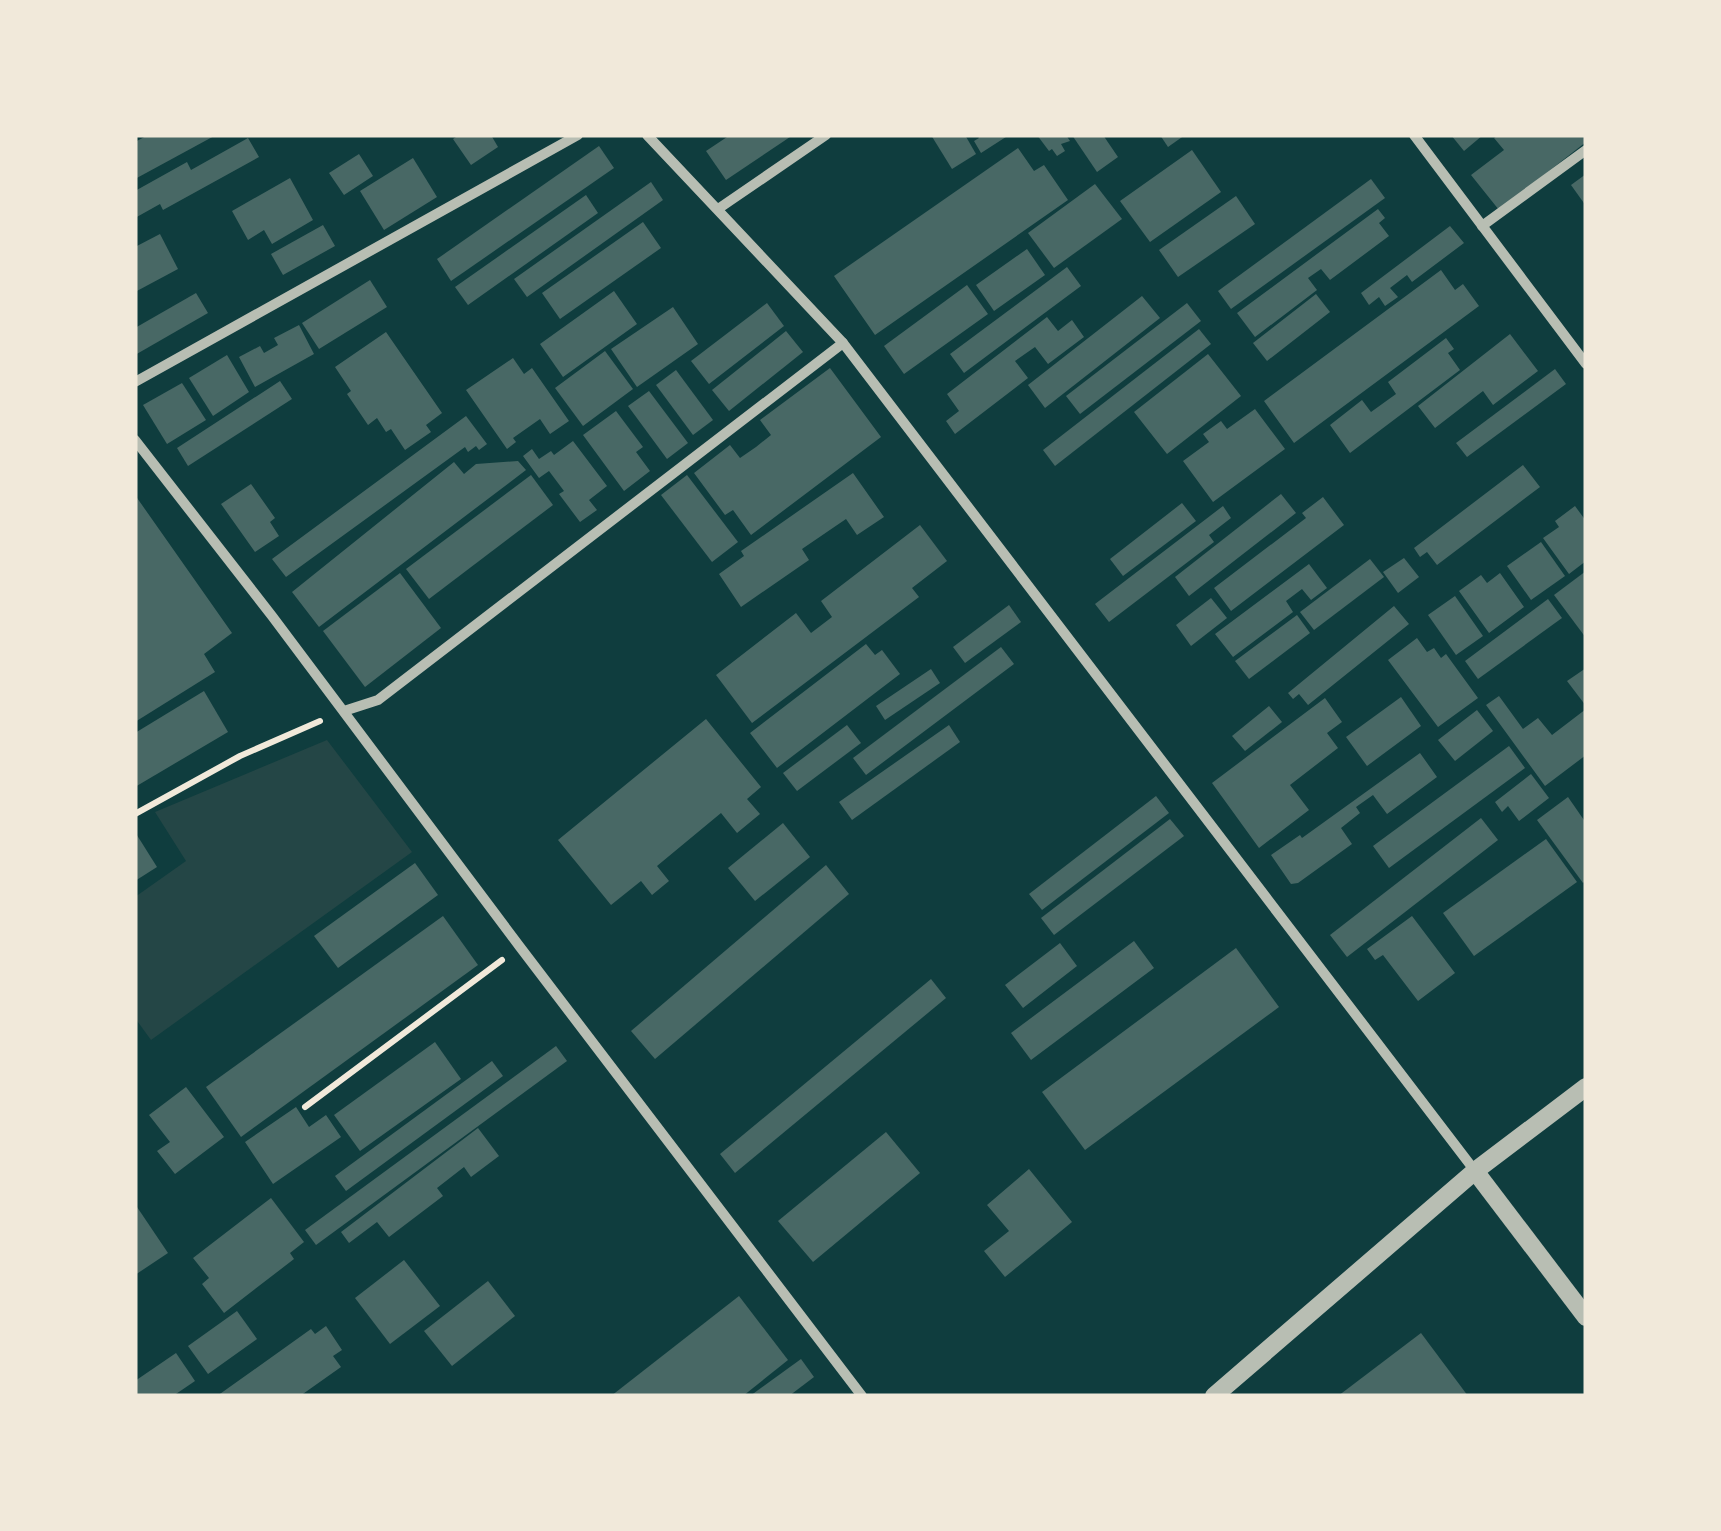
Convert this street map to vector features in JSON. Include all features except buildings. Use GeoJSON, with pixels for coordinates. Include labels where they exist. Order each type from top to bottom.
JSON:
{"type":"FeatureCollection","features":[{"type":"Feature","properties":{"kind":"street"},"geometry":{"type":"LineString","coordinates":[[135,382],[578,135]]}},
{"type":"Feature","properties":{"kind":"street"},"geometry":{"type":"LineString","coordinates":[[647,135],[843,343],[1586,1316]]}},
{"type":"Feature","properties":{"kind":"street"},"geometry":{"type":"LineString","coordinates":[[718,209],[826,135]]}},
{"type":"Feature","properties":{"kind":"street"},"geometry":{"type":"LineString","coordinates":[[1414,135],[1586,364]]}},
{"type":"Feature","properties":{"kind":"street"},"geometry":{"type":"LineString","coordinates":[[1482,226],[1586,150]]}},
{"type":"Feature","properties":{"kind":"street"},"geometry":{"type":"LineString","coordinates":[[344,711],[378,700],[843,343]]}},
{"type":"Feature","properties":{"kind":"street"},"geometry":{"type":"LineString","coordinates":[[135,440],[862,1396]]}},
{"type":"Feature","properties":{"kind":"street"},"geometry":{"type":"LineString","coordinates":[[1214,1396],[1476,1171],[1586,1088]]}},
{"type":"Feature","properties":{"kind":"path"},"geometry":{"type":"LineString","coordinates":[[135,814],[240,756],[344,711]]}},
{"type":"Feature","properties":{"kind":"path"},"geometry":{"type":"LineString","coordinates":[[305,1106],[520,947]]}},
{"type":"Feature","properties":{"kind":"shaded area"},"geometry":{"type":"Polygon","coordinates":[[[327,740],[412,852],[151,1040],[135,1018],[135,897],[186,861],[155,812],[327,740]]]}}]}
